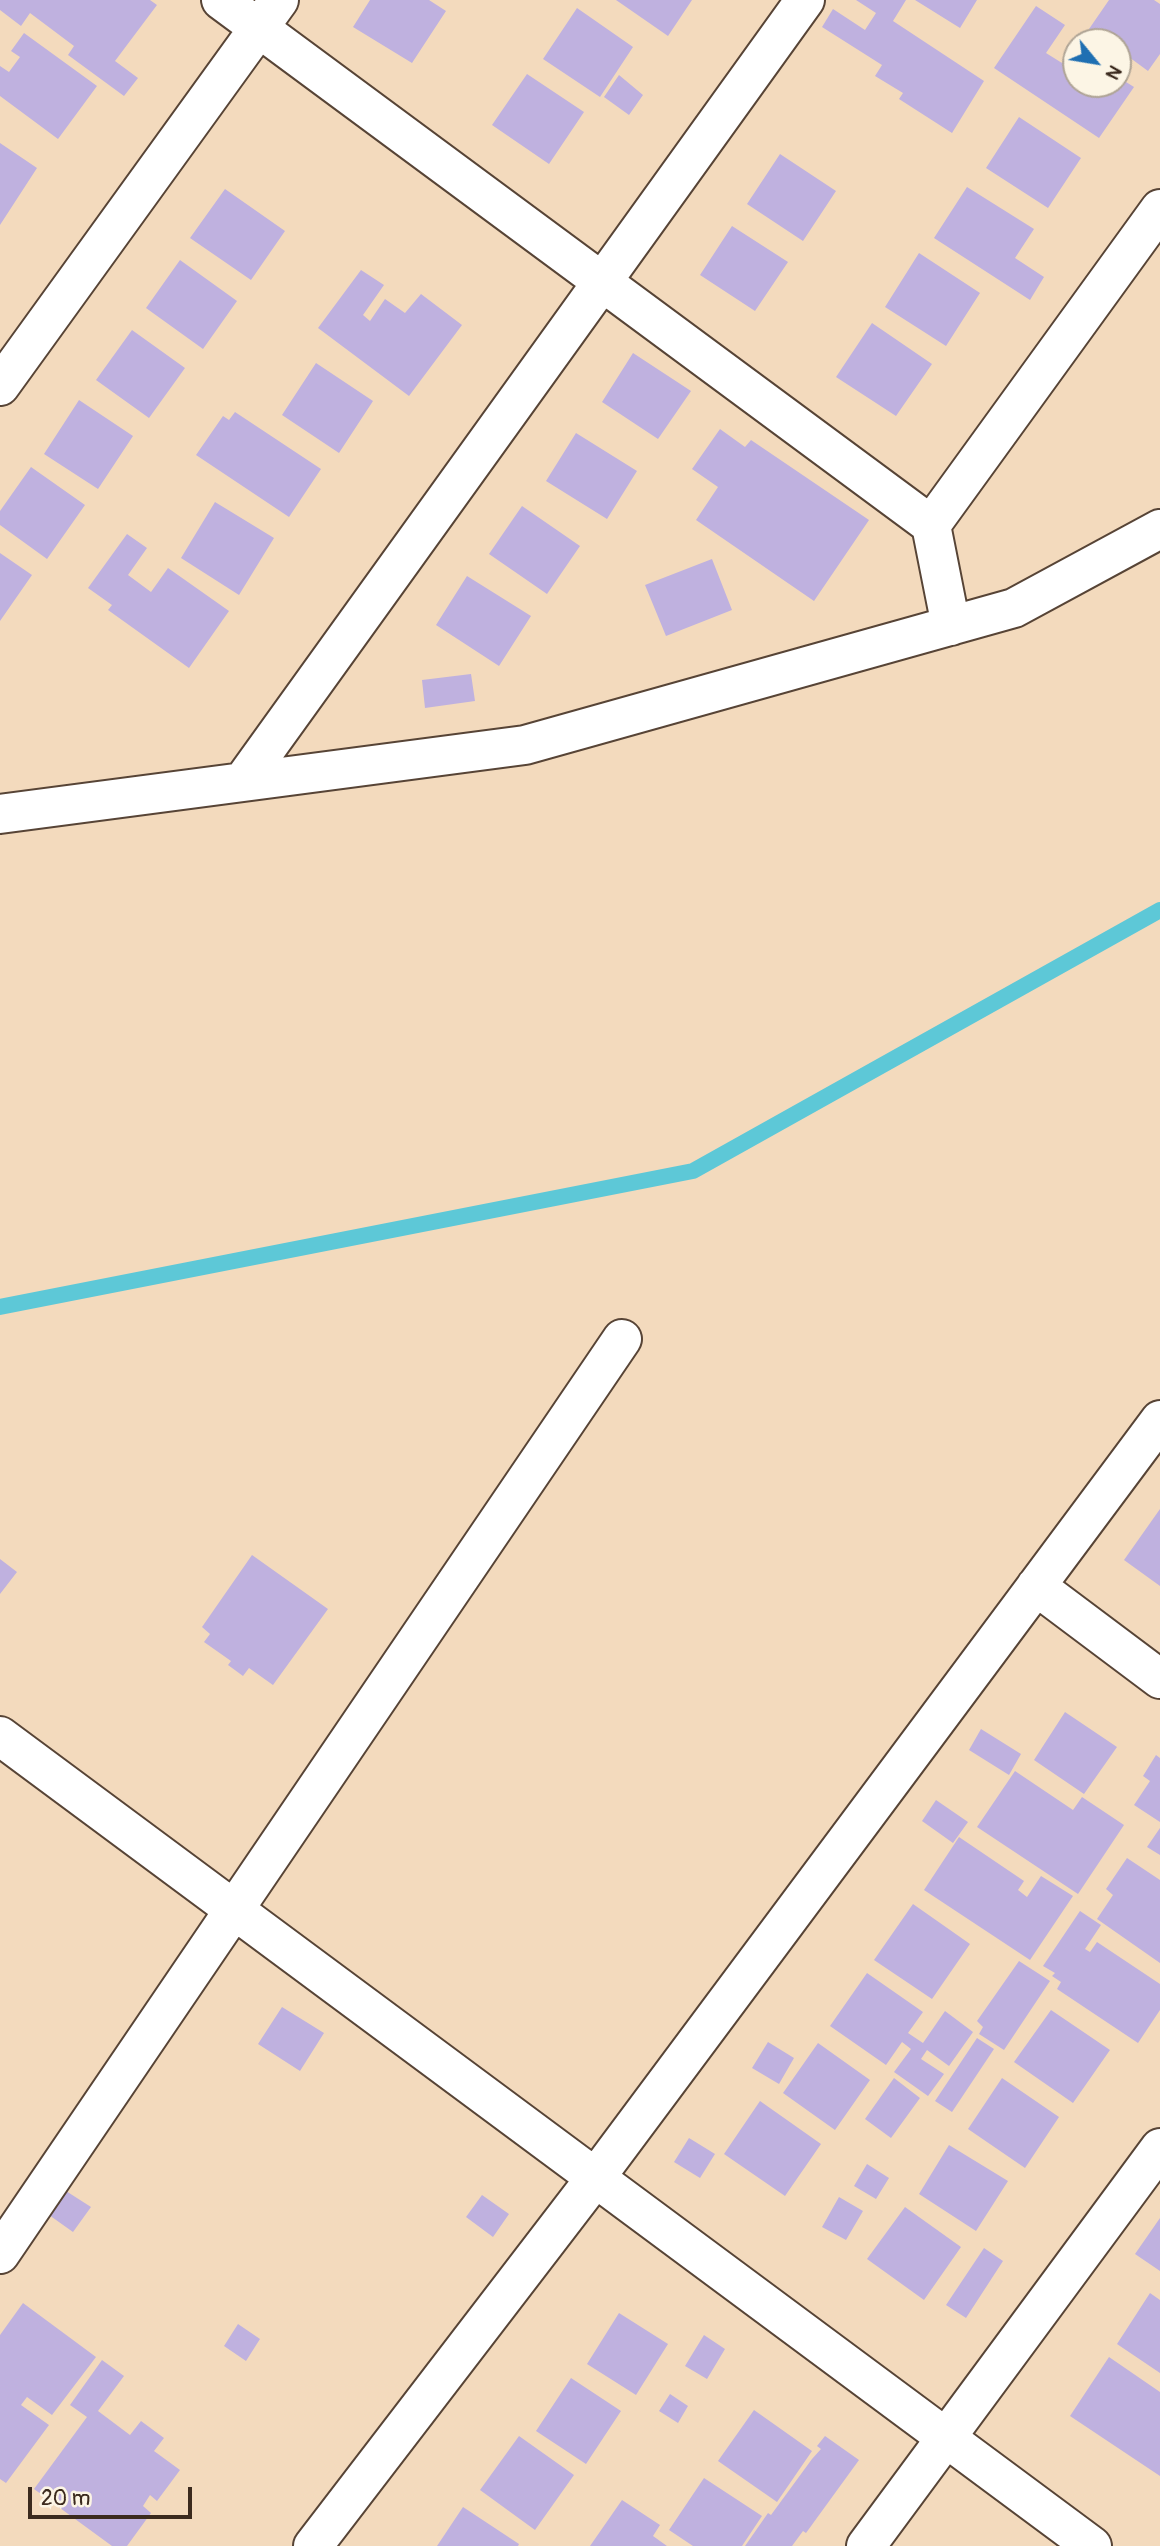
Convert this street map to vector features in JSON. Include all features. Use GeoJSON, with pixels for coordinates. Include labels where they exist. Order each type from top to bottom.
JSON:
{"type":"FeatureCollection","features":[{"type":"Feature","properties":{"kind":"street"},"geometry":{"type":"LineString","coordinates":[[222,0],[269,14],[602,282],[931,525],[951,625]]}},
{"type":"Feature","properties":{"kind":"street"},"geometry":{"type":"LineString","coordinates":[[243,781],[805,0]]}},
{"type":"Feature","properties":{"kind":"street"},"geometry":{"type":"LineString","coordinates":[[0,386],[269,14]]}},
{"type":"Feature","properties":{"kind":"street"},"geometry":{"type":"LineString","coordinates":[[931,525],[1160,209]]}},
{"type":"Feature","properties":{"kind":"street"},"geometry":{"type":"LineString","coordinates":[[0,814],[525,745],[1014,608],[1160,529]]}},
{"type":"Feature","properties":{"kind":"street"},"geometry":{"type":"LineString","coordinates":[[0,2254],[622,1339]]}},
{"type":"Feature","properties":{"kind":"street"},"geometry":{"type":"LineString","coordinates":[[313,2546],[596,2177],[1160,1420]]}},
{"type":"Feature","properties":{"kind":"street"},"geometry":{"type":"LineString","coordinates":[[1036,1586],[1160,1679]]}},
{"type":"Feature","properties":{"kind":"street"},"geometry":{"type":"LineString","coordinates":[[0,1736],[1092,2546]]}},
{"type":"Feature","properties":{"kind":"street"},"geometry":{"type":"LineString","coordinates":[[866,2546],[1160,2148]]}},
{"type":"Feature","properties":{"kind":"building"},"geometry":{"type":"Polygon","coordinates":[[[0,0],[150,0],[157,5],[115,61],[138,78],[124,96],[68,55],[74,46],[30,13],[21,26],[0,10],[0,0]]]}},
{"type":"Feature","properties":{"kind":"building"},"geometry":{"type":"Polygon","coordinates":[[[370,0],[429,0],[446,11],[412,63],[353,27],[370,0]]]}},
{"type":"Feature","properties":{"kind":"building"},"geometry":{"type":"Polygon","coordinates":[[[616,0],[692,0],[668,36],[616,0]]]}},
{"type":"Feature","properties":{"kind":"building"},"geometry":{"type":"Polygon","coordinates":[[[856,0],[906,0],[893,21],[984,81],[952,133],[899,99],[903,93],[875,76],[882,65],[822,27],[833,9],[865,30],[876,13],[856,0]]]}},
{"type":"Feature","properties":{"kind":"building"},"geometry":{"type":"Polygon","coordinates":[[[915,0],[977,0],[960,28],[915,0]]]}},
{"type":"Feature","properties":{"kind":"building"},"geometry":{"type":"Polygon","coordinates":[[[1109,0],[1154,0],[1160,4],[1160,54],[1148,71],[1132,59],[1132,28],[1090,28],[1109,0]]]}},
{"type":"Feature","properties":{"kind":"building"},"geometry":{"type":"Polygon","coordinates":[[[1036,6],[1065,25],[1046,53],[1062,63],[1062,98],[1126,98],[1099,138],[994,68],[1036,6]]]}},
{"type":"Feature","properties":{"kind":"building"},"geometry":{"type":"Polygon","coordinates":[[[577,8],[633,47],[600,97],[543,59],[577,8]]]}},
{"type":"Feature","properties":{"kind":"building"},"geometry":{"type":"Polygon","coordinates":[[[24,33],[97,86],[58,139],[0,96],[0,66],[9,72],[20,57],[11,51],[24,33]]]}},
{"type":"Feature","properties":{"kind":"building"},"geometry":{"type":"Polygon","coordinates":[[[527,74],[584,112],[549,164],[492,125],[527,74]]]}},
{"type":"Feature","properties":{"kind":"building"},"geometry":{"type":"Polygon","coordinates":[[[619,75],[643,95],[629,115],[604,97],[619,75]]]}},
{"type":"Feature","properties":{"kind":"building"},"geometry":{"type":"Polygon","coordinates":[[[1019,117],[1081,158],[1048,208],[986,168],[1019,117]]]}},
{"type":"Feature","properties":{"kind":"building"},"geometry":{"type":"Polygon","coordinates":[[[0,143],[37,168],[0,225],[0,143]]]}},
{"type":"Feature","properties":{"kind":"building"},"geometry":{"type":"Polygon","coordinates":[[[780,154],[836,191],[803,241],[747,204],[780,154]]]}},
{"type":"Feature","properties":{"kind":"building"},"geometry":{"type":"Polygon","coordinates":[[[967,187],[1034,229],[1015,258],[1044,277],[1030,300],[934,238],[967,187]]]}},
{"type":"Feature","properties":{"kind":"building"},"geometry":{"type":"Polygon","coordinates":[[[225,189],[285,231],[251,280],[190,238],[225,189]]]}},
{"type":"Feature","properties":{"kind":"building"},"geometry":{"type":"Polygon","coordinates":[[[732,226],[788,262],[755,311],[700,275],[732,226]]]}},
{"type":"Feature","properties":{"kind":"building"},"geometry":{"type":"Polygon","coordinates":[[[919,253],[980,293],[946,346],[885,307],[919,253]]]}},
{"type":"Feature","properties":{"kind":"building"},"geometry":{"type":"Polygon","coordinates":[[[180,260],[237,301],[203,349],[146,308],[180,260]]]}},
{"type":"Feature","properties":{"kind":"building"},"geometry":{"type":"Polygon","coordinates":[[[361,270],[384,285],[363,315],[370,321],[385,299],[405,313],[421,294],[462,325],[409,396],[318,328],[361,270]]]}},
{"type":"Feature","properties":{"kind":"building"},"geometry":{"type":"Polygon","coordinates":[[[872,323],[932,364],[896,416],[836,377],[872,323]]]}},
{"type":"Feature","properties":{"kind":"building"},"geometry":{"type":"Polygon","coordinates":[[[132,330],[185,368],[149,418],[96,380],[132,330]]]}},
{"type":"Feature","properties":{"kind":"building"},"geometry":{"type":"Polygon","coordinates":[[[633,353],[691,391],[658,439],[602,402],[633,353]]]}},
{"type":"Feature","properties":{"kind":"building"},"geometry":{"type":"Polygon","coordinates":[[[316,363],[373,401],[339,453],[282,415],[316,363]]]}},
{"type":"Feature","properties":{"kind":"building"},"geometry":{"type":"Polygon","coordinates":[[[79,400],[133,436],[98,489],[44,454],[79,400]]]}},
{"type":"Feature","properties":{"kind":"building"},"geometry":{"type":"Polygon","coordinates":[[[235,412],[321,469],[289,517],[196,455],[223,416],[229,420],[235,412]]]}},
{"type":"Feature","properties":{"kind":"building"},"geometry":{"type":"Polygon","coordinates":[[[720,429],[745,447],[751,440],[869,520],[814,601],[696,520],[718,487],[692,469],[720,429]]]}},
{"type":"Feature","properties":{"kind":"building"},"geometry":{"type":"Polygon","coordinates":[[[576,433],[637,471],[607,519],[546,481],[576,433]]]}},
{"type":"Feature","properties":{"kind":"building"},"geometry":{"type":"Polygon","coordinates":[[[31,467],[85,505],[47,559],[0,525],[0,511],[31,467]]]}},
{"type":"Feature","properties":{"kind":"building"},"geometry":{"type":"Polygon","coordinates":[[[215,502],[274,538],[239,595],[181,558],[215,502]]]}},
{"type":"Feature","properties":{"kind":"building"},"geometry":{"type":"Polygon","coordinates":[[[522,506],[580,546],[547,594],[489,554],[522,506]]]}},
{"type":"Feature","properties":{"kind":"building"},"geometry":{"type":"Polygon","coordinates":[[[127,534],[147,548],[128,575],[151,592],[168,568],[229,611],[189,668],[108,610],[112,605],[88,588],[127,534]]]}},
{"type":"Feature","properties":{"kind":"building"},"geometry":{"type":"Polygon","coordinates":[[[0,553],[32,575],[0,621],[0,553]]]}},
{"type":"Feature","properties":{"kind":"building"},"geometry":{"type":"Polygon","coordinates":[[[712,559],[732,610],[666,636],[645,585],[712,559]]]}},
{"type":"Feature","properties":{"kind":"building"},"geometry":{"type":"Polygon","coordinates":[[[467,576],[531,616],[499,666],[436,625],[467,576]]]}},
{"type":"Feature","properties":{"kind":"building"},"geometry":{"type":"Polygon","coordinates":[[[471,674],[475,701],[425,708],[422,680],[471,674]]]}},
{"type":"Feature","properties":{"kind":"building"},"geometry":{"type":"Polygon","coordinates":[[[1160,1509],[1160,1586],[1124,1560],[1160,1509]]]}},
{"type":"Feature","properties":{"kind":"building"},"geometry":{"type":"Polygon","coordinates":[[[252,1555],[328,1609],[273,1685],[249,1668],[243,1676],[228,1665],[231,1661],[204,1642],[210,1634],[202,1627],[252,1555]]]}},
{"type":"Feature","properties":{"kind":"building"},"geometry":{"type":"Polygon","coordinates":[[[0,1559],[17,1572],[0,1594],[0,1559]]]}},
{"type":"Feature","properties":{"kind":"building"},"geometry":{"type":"Polygon","coordinates":[[[1065,1712],[1117,1747],[1084,1794],[1034,1760],[1065,1712]]]}},
{"type":"Feature","properties":{"kind":"building"},"geometry":{"type":"Polygon","coordinates":[[[981,1729],[1021,1754],[1009,1775],[969,1750],[981,1729]]]}},
{"type":"Feature","properties":{"kind":"building"},"geometry":{"type":"Polygon","coordinates":[[[1156,1755],[1160,1758],[1160,1822],[1134,1805],[1150,1781],[1143,1776],[1156,1755]]]}},
{"type":"Feature","properties":{"kind":"building"},"geometry":{"type":"Polygon","coordinates":[[[1015,1771],[1073,1810],[1082,1797],[1124,1825],[1078,1894],[977,1827],[1015,1771]]]}},
{"type":"Feature","properties":{"kind":"building"},"geometry":{"type":"Polygon","coordinates":[[[936,1800],[968,1822],[953,1843],[922,1821],[936,1800]]]}},
{"type":"Feature","properties":{"kind":"building"},"geometry":{"type":"Polygon","coordinates":[[[1160,1828],[1160,1855],[1147,1847],[1160,1828]]]}},
{"type":"Feature","properties":{"kind":"building"},"geometry":{"type":"Polygon","coordinates":[[[959,1837],[1024,1881],[1018,1890],[1027,1897],[1041,1876],[1073,1896],[1030,1960],[924,1890],[959,1837]]]}},
{"type":"Feature","properties":{"kind":"building"},"geometry":{"type":"Polygon","coordinates":[[[1127,1858],[1160,1880],[1160,1963],[1097,1919],[1113,1895],[1106,1889],[1127,1858]]]}},
{"type":"Feature","properties":{"kind":"building"},"geometry":{"type":"Polygon","coordinates":[[[913,1904],[970,1944],[932,1999],[874,1960],[913,1904]]]}},
{"type":"Feature","properties":{"kind":"building"},"geometry":{"type":"Polygon","coordinates":[[[1080,1911],[1101,1925],[1085,1949],[1090,1952],[1097,1942],[1160,1984],[1160,2010],[1138,2043],[1057,1989],[1061,1982],[1052,1976],[1055,1973],[1043,1966],[1080,1911]]]}},
{"type":"Feature","properties":{"kind":"building"},"geometry":{"type":"Polygon","coordinates":[[[1019,1961],[1050,1981],[1004,2050],[979,2034],[983,2027],[977,2021],[1019,1961]]]}},
{"type":"Feature","properties":{"kind":"building"},"geometry":{"type":"Polygon","coordinates":[[[867,1973],[923,2012],[908,2033],[923,2043],[945,2011],[973,2032],[949,2066],[927,2050],[921,2059],[944,2074],[928,2096],[894,2072],[911,2049],[902,2042],[886,2065],[830,2026],[867,1973]]]}},
{"type":"Feature","properties":{"kind":"building"},"geometry":{"type":"Polygon","coordinates":[[[282,2007],[324,2033],[300,2071],[258,2044],[282,2007]]]}},
{"type":"Feature","properties":{"kind":"building"},"geometry":{"type":"Polygon","coordinates":[[[1051,2010],[1110,2050],[1073,2103],[1014,2062],[1051,2010]]]}},
{"type":"Feature","properties":{"kind":"building"},"geometry":{"type":"Polygon","coordinates":[[[977,2038],[994,2049],[952,2112],[935,2101],[977,2038]]]}},
{"type":"Feature","properties":{"kind":"building"},"geometry":{"type":"Polygon","coordinates":[[[768,2042],[794,2058],[779,2084],[752,2068],[768,2042]]]}},
{"type":"Feature","properties":{"kind":"building"},"geometry":{"type":"Polygon","coordinates":[[[818,2043],[870,2080],[835,2130],[783,2093],[818,2043]]]}},
{"type":"Feature","properties":{"kind":"building"},"geometry":{"type":"Polygon","coordinates":[[[894,2078],[920,2098],[891,2138],[865,2119],[894,2078]]]}},
{"type":"Feature","properties":{"kind":"building"},"geometry":{"type":"Polygon","coordinates":[[[1002,2078],[1059,2117],[1025,2168],[968,2129],[1002,2078]]]}},
{"type":"Feature","properties":{"kind":"building"},"geometry":{"type":"Polygon","coordinates":[[[760,2101],[821,2144],[785,2196],[724,2154],[760,2101]]]}},
{"type":"Feature","properties":{"kind":"building"},"geometry":{"type":"Polygon","coordinates":[[[689,2138],[715,2154],[700,2178],[674,2162],[689,2138]]]}},
{"type":"Feature","properties":{"kind":"building"},"geometry":{"type":"Polygon","coordinates":[[[949,2145],[1008,2181],[976,2231],[919,2194],[949,2145]]]}},
{"type":"Feature","properties":{"kind":"building"},"geometry":{"type":"Polygon","coordinates":[[[867,2164],[889,2178],[876,2199],[854,2186],[867,2164]]]}},
{"type":"Feature","properties":{"kind":"building"},"geometry":{"type":"Polygon","coordinates":[[[66,2191],[91,2207],[73,2232],[49,2215],[66,2191]]]}},
{"type":"Feature","properties":{"kind":"building"},"geometry":{"type":"Polygon","coordinates":[[[482,2195],[509,2214],[493,2237],[466,2217],[482,2195]]]}},
{"type":"Feature","properties":{"kind":"building"},"geometry":{"type":"Polygon","coordinates":[[[839,2197],[863,2211],[846,2240],[822,2227],[839,2197]]]}},
{"type":"Feature","properties":{"kind":"building"},"geometry":{"type":"Polygon","coordinates":[[[905,2207],[961,2247],[924,2300],[867,2259],[905,2207]]]}},
{"type":"Feature","properties":{"kind":"building"},"geometry":{"type":"Polygon","coordinates":[[[1160,2218],[1160,2271],[1135,2254],[1160,2218]]]}},
{"type":"Feature","properties":{"kind":"building"},"geometry":{"type":"Polygon","coordinates":[[[984,2248],[1003,2261],[966,2318],[946,2305],[984,2248]]]}},
{"type":"Feature","properties":{"kind":"building"},"geometry":{"type":"Polygon","coordinates":[[[1150,2293],[1160,2300],[1160,2373],[1117,2344],[1150,2293]]]}},
{"type":"Feature","properties":{"kind":"building"},"geometry":{"type":"Polygon","coordinates":[[[23,2303],[96,2357],[52,2415],[27,2397],[21,2405],[49,2425],[6,2483],[0,2479],[0,2335],[23,2303]]]}},
{"type":"Feature","properties":{"kind":"building"},"geometry":{"type":"Polygon","coordinates":[[[619,2313],[668,2344],[636,2395],[587,2364],[619,2313]]]}},
{"type":"Feature","properties":{"kind":"building"},"geometry":{"type":"Polygon","coordinates":[[[238,2324],[260,2339],[246,2361],[224,2346],[238,2324]]]}},
{"type":"Feature","properties":{"kind":"building"},"geometry":{"type":"Polygon","coordinates":[[[704,2335],[725,2349],[707,2379],[685,2366],[704,2335]]]}},
{"type":"Feature","properties":{"kind":"building"},"geometry":{"type":"Polygon","coordinates":[[[1109,2357],[1160,2392],[1160,2476],[1070,2416],[1109,2357]]]}},
{"type":"Feature","properties":{"kind":"building"},"geometry":{"type":"Polygon","coordinates":[[[102,2360],[124,2376],[98,2411],[130,2435],[141,2421],[164,2438],[154,2451],[180,2470],[157,2501],[150,2495],[143,2506],[151,2513],[127,2546],[112,2546],[34,2489],[87,2417],[70,2405],[102,2360]]]}},
{"type":"Feature","properties":{"kind":"building"},"geometry":{"type":"Polygon","coordinates":[[[571,2378],[621,2411],[586,2464],[536,2431],[571,2378]]]}},
{"type":"Feature","properties":{"kind":"building"},"geometry":{"type":"Polygon","coordinates":[[[670,2394],[688,2406],[678,2423],[659,2411],[670,2394]]]}},
{"type":"Feature","properties":{"kind":"building"},"geometry":{"type":"Polygon","coordinates":[[[754,2410],[812,2451],[777,2502],[718,2461],[754,2410]]]}},
{"type":"Feature","properties":{"kind":"building"},"geometry":{"type":"Polygon","coordinates":[[[519,2436],[574,2475],[535,2530],[480,2490],[519,2436]]]}},
{"type":"Feature","properties":{"kind":"building"},"geometry":{"type":"Polygon","coordinates":[[[825,2436],[859,2460],[806,2533],[803,2531],[792,2546],[745,2546],[768,2513],[771,2515],[821,2449],[817,2446],[825,2436]]]}},
{"type":"Feature","properties":{"kind":"building"},"geometry":{"type":"Polygon","coordinates":[[[704,2478],[762,2516],[742,2546],[693,2546],[669,2530],[704,2478]]]}},
{"type":"Feature","properties":{"kind":"building"},"geometry":{"type":"Polygon","coordinates":[[[622,2500],[660,2525],[653,2536],[667,2546],[590,2546],[622,2500]]]}},
{"type":"Feature","properties":{"kind":"building"},"geometry":{"type":"Polygon","coordinates":[[[463,2507],[519,2544],[518,2546],[437,2546],[463,2507]]]}},
{"type":"Feature","properties":{"kind":"waterway"},"geometry":{"type":"LineString","coordinates":[[0,1307],[693,1171],[1160,910]]}}]}
